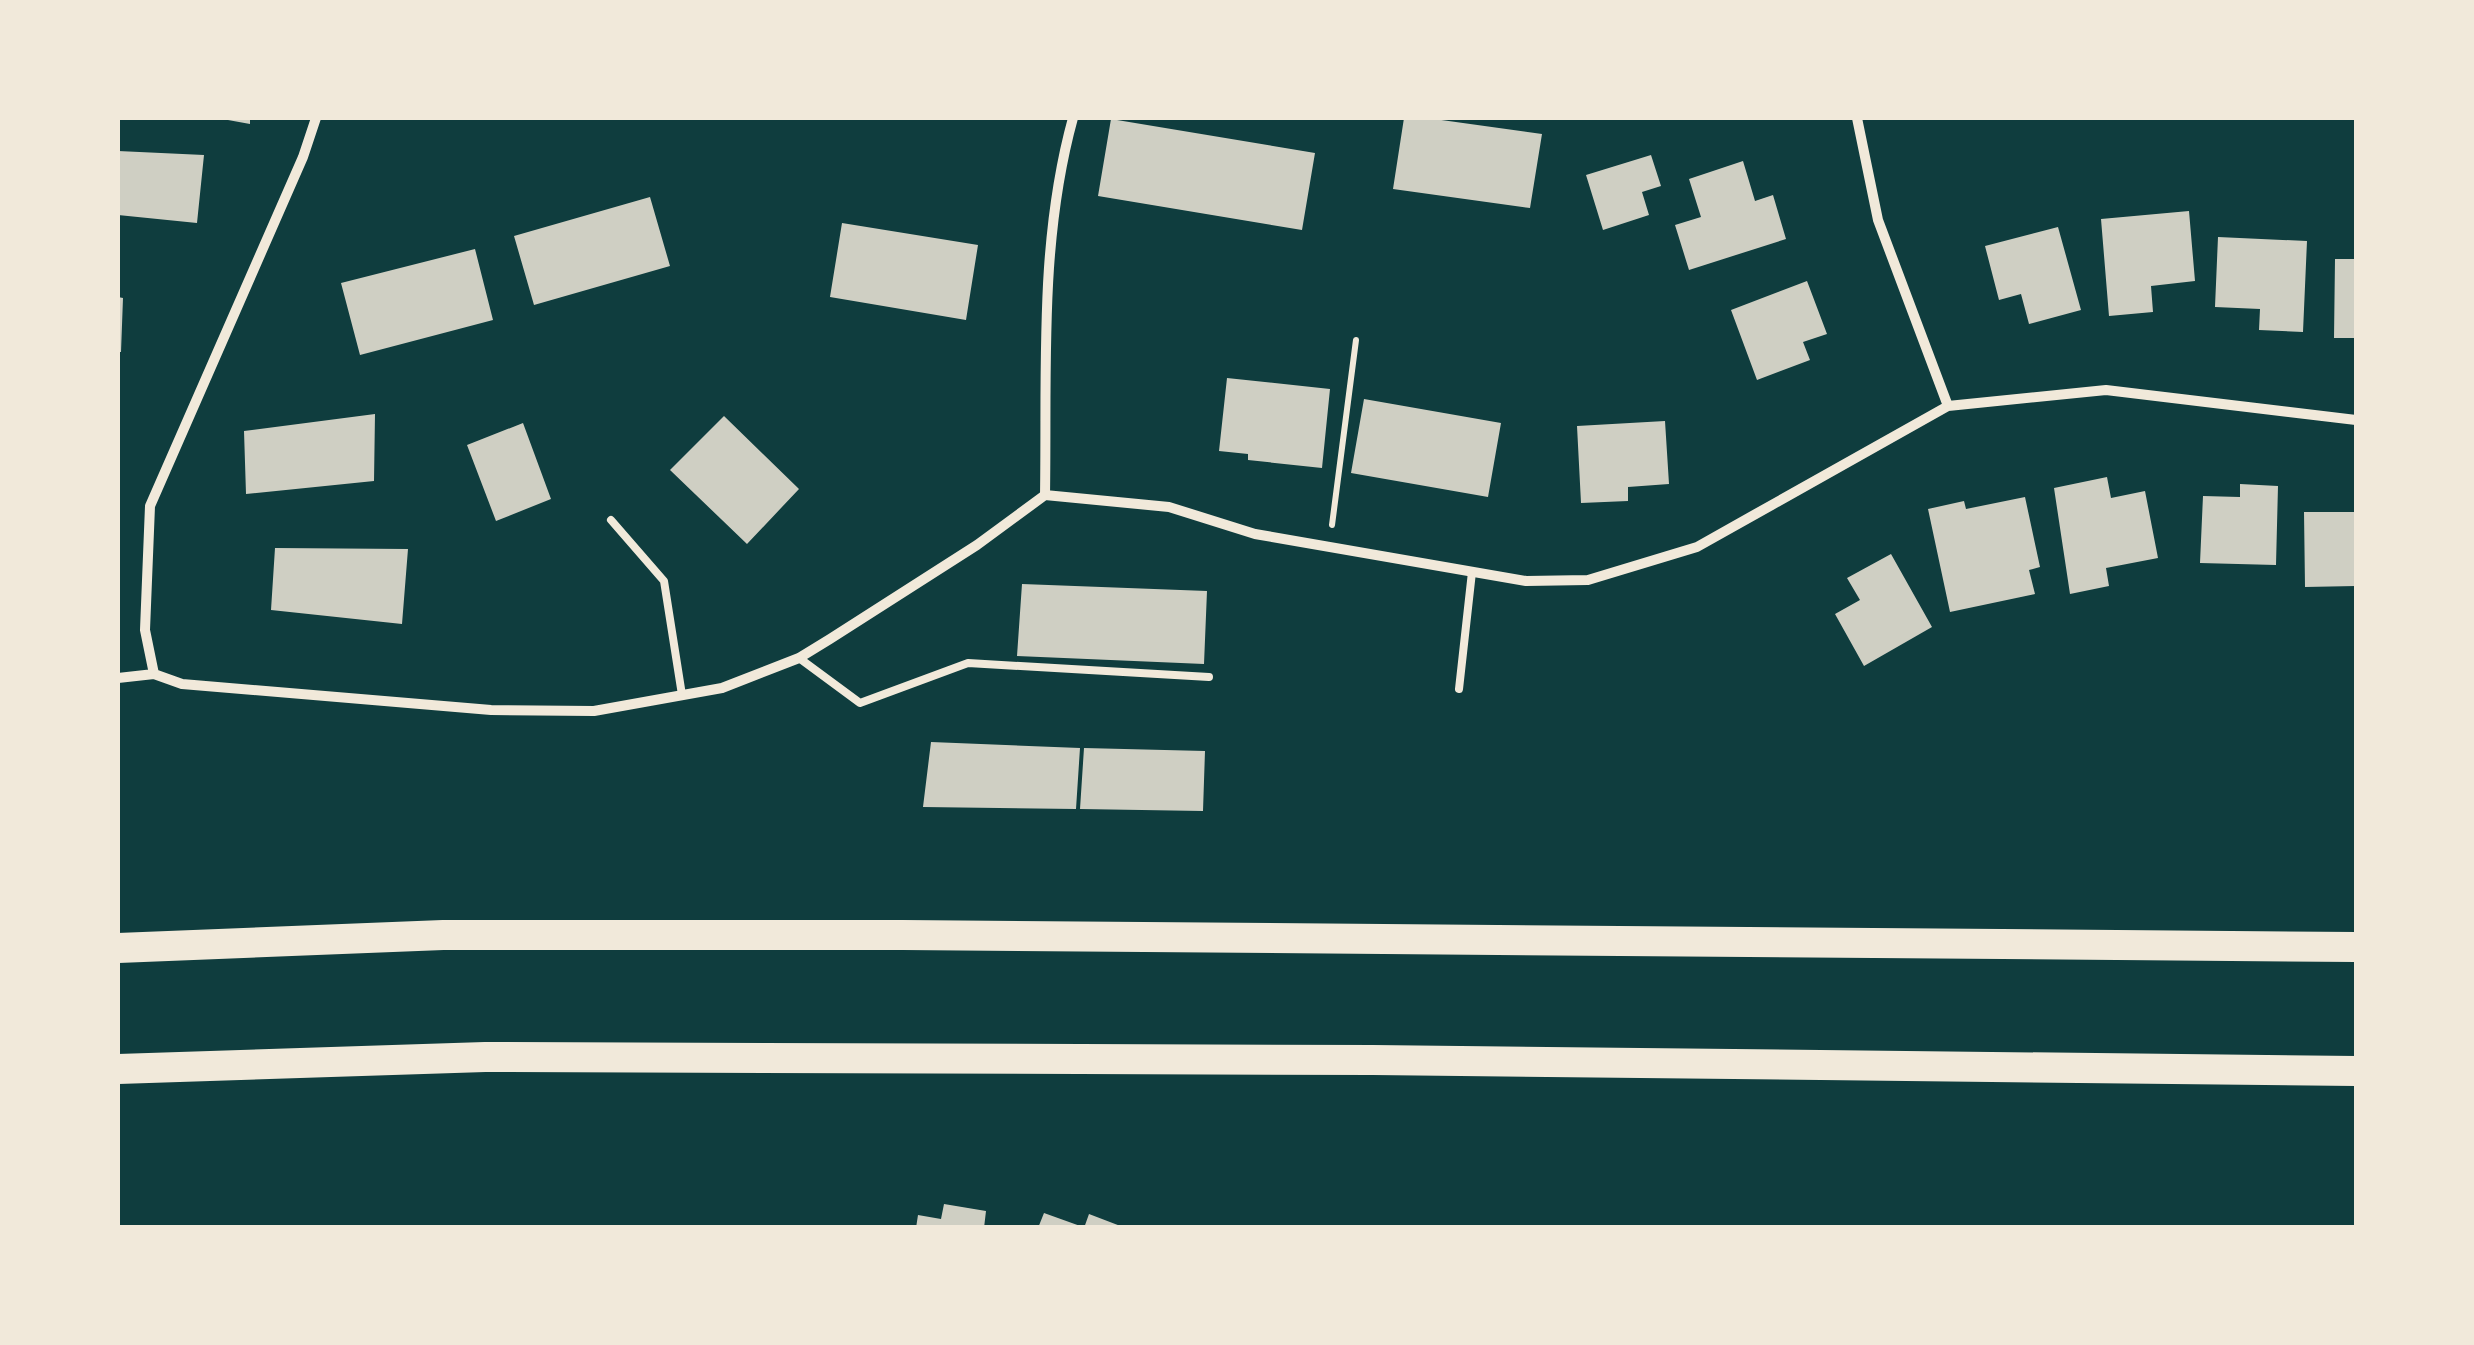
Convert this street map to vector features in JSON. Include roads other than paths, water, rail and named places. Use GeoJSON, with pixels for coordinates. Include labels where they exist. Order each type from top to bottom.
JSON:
{"type":"FeatureCollection","features":[{"type":"Feature","properties":{"kind":"highway"},"geometry":{"type":"LineString","coordinates":[[118,948],[442,935],[2356,947]]}},
{"type":"Feature","properties":{"kind":"highway"},"geometry":{"type":"LineString","coordinates":[[118,936],[216,943]]}},
{"type":"Feature","properties":{"kind":"highway"},"geometry":{"type":"LineString","coordinates":[[118,1069],[504,1058],[1373,1060],[2356,1072]]}},
{"type":"Feature","properties":{"kind":"street"},"geometry":{"type":"LineString","coordinates":[[154,674],[145,630],[150,506],[303,157],[316,118]]}},
{"type":"Feature","properties":{"kind":"street"},"geometry":{"type":"LineString","coordinates":[[1045,495],[1046,274],[1052,212],[1073,118]]}},
{"type":"Feature","properties":{"kind":"street"},"geometry":{"type":"LineString","coordinates":[[1857,118],[1878,220],[1948,406]]}},
{"type":"Feature","properties":{"kind":"street"},"geometry":{"type":"LineString","coordinates":[[118,678],[154,674],[182,684],[490,710],[594,711],[722,688],[799,658],[1045,495],[1169,507],[1255,534],[1526,581],[1588,580],[1697,547],[1948,406],[2106,390],[2356,420]]}},
{"type":"Feature","properties":{"kind":"lane"},"geometry":{"type":"LineString","coordinates":[[611,520],[664,581],[682,695]]}},
{"type":"Feature","properties":{"kind":"lane"},"geometry":{"type":"LineString","coordinates":[[1459,688],[1472,572]]}},
{"type":"Feature","properties":{"kind":"lane"},"geometry":{"type":"LineString","coordinates":[[799,658],[860,703],[968,663],[1209,677]]}}]}
